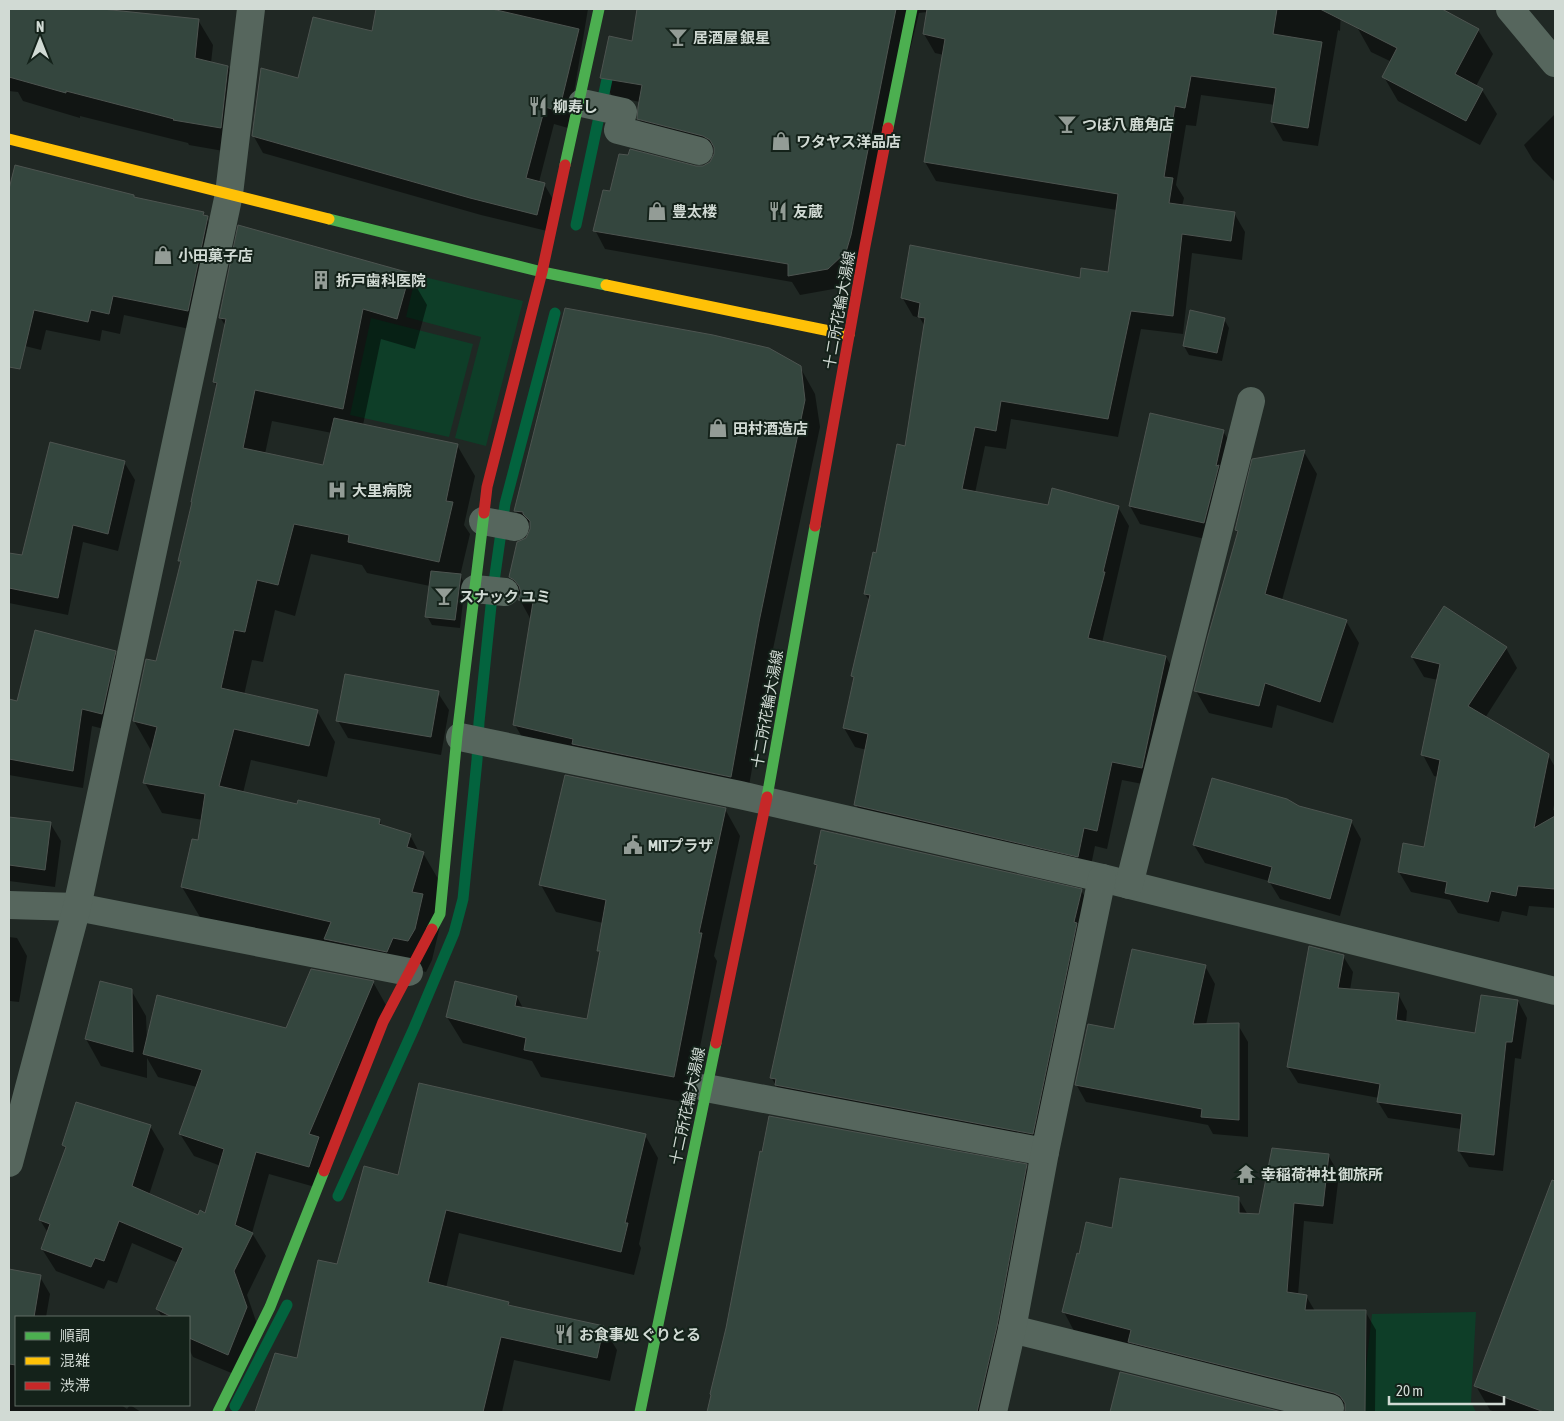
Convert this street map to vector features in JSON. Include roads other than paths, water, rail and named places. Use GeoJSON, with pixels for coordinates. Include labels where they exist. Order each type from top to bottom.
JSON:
{"type":"FeatureCollection","features":[{"type":"Feature","properties":{"kind":"street"},"geometry":{"type":"LineString","coordinates":[[9,1163],[77,906],[230,194],[251,9]]}},
{"type":"Feature","properties":{"kind":"street"},"geometry":{"type":"LineString","coordinates":[[218,1412],[270,1307],[383,1022],[440,914],[488,486],[542,272],[599,9]]}},
{"type":"Feature","properties":{"kind":"street","name":"十二所花輪大湯線"},"geometry":{"type":"LineString","coordinates":[[640,1412],[766,801],[849,335],[912,9]]}},
{"type":"Feature","properties":{"kind":"street"},"geometry":{"type":"LineString","coordinates":[[1510,9],[1555,63]]}},
{"type":"Feature","properties":{"kind":"street"},"geometry":{"type":"LineString","coordinates":[[580,103],[623,112],[618,130],[699,151]]}},
{"type":"Feature","properties":{"kind":"street"},"geometry":{"type":"LineString","coordinates":[[9,139],[542,272],[849,335]]}},
{"type":"Feature","properties":{"kind":"street"},"geometry":{"type":"LineString","coordinates":[[1129,886],[1251,401]]}},
{"type":"Feature","properties":{"kind":"street"},"geometry":{"type":"LineString","coordinates":[[483,521],[515,527]]}},
{"type":"Feature","properties":{"kind":"street"},"geometry":{"type":"LineString","coordinates":[[475,589],[505,592]]}},
{"type":"Feature","properties":{"kind":"street"},"geometry":{"type":"LineString","coordinates":[[459,736],[766,801],[1102,878],[1555,991]]}},
{"type":"Feature","properties":{"kind":"street"},"geometry":{"type":"LineString","coordinates":[[993,1412],[1012,1329],[1045,1152],[1102,878]]}},
{"type":"Feature","properties":{"kind":"street"},"geometry":{"type":"LineString","coordinates":[[9,905],[77,906],[409,972]]}},
{"type":"Feature","properties":{"kind":"street"},"geometry":{"type":"LineString","coordinates":[[706,1088],[1045,1152]]}},
{"type":"Feature","properties":{"kind":"street"},"geometry":{"type":"LineString","coordinates":[[1012,1329],[1330,1408]]}},
{"type":"Feature","properties":{"kind":"waterway"},"geometry":{"type":"LineString","coordinates":[[576,225],[610,65]]}},
{"type":"Feature","properties":{"kind":"waterway"},"geometry":{"type":"LineString","coordinates":[[338,1196],[414,1028],[454,933],[463,899],[492,596],[505,504],[555,313]]}},
{"type":"Feature","properties":{"kind":"waterway"},"geometry":{"type":"LineString","coordinates":[[235,1406],[287,1305]]}},
{"type":"Feature","properties":{"kind":"place","name":"居酒屋 銀星"},"geometry":{"type":"Point","coordinates":[678,37]}},
{"type":"Feature","properties":{"kind":"place","name":"柳寿し"},"geometry":{"type":"Point","coordinates":[538,106]}},
{"type":"Feature","properties":{"kind":"place","name":"つぼ八 鹿角店"},"geometry":{"type":"Point","coordinates":[1067,124]}},
{"type":"Feature","properties":{"kind":"place","name":"ワタヤス洋品店"},"geometry":{"type":"Point","coordinates":[781,141]}},
{"type":"Feature","properties":{"kind":"place","name":"豊太楼"},"geometry":{"type":"Point","coordinates":[657,211]}},
{"type":"Feature","properties":{"kind":"place","name":"友蔵"},"geometry":{"type":"Point","coordinates":[778,211]}},
{"type":"Feature","properties":{"kind":"place","name":"小田菓子店"},"geometry":{"type":"Point","coordinates":[163,255]}},
{"type":"Feature","properties":{"kind":"place","name":"折戸歯科医院"},"geometry":{"type":"Point","coordinates":[321,280]}},
{"type":"Feature","properties":{"kind":"place","name":"田村酒造店"},"geometry":{"type":"Point","coordinates":[718,428]}},
{"type":"Feature","properties":{"kind":"place","name":"大里病院"},"geometry":{"type":"Point","coordinates":[337,490]}},
{"type":"Feature","properties":{"kind":"place","name":"スナック ユミ"},"geometry":{"type":"Point","coordinates":[444,596]}},
{"type":"Feature","properties":{"kind":"place","name":"MITプラザ"},"geometry":{"type":"Point","coordinates":[633,845]}},
{"type":"Feature","properties":{"kind":"place","name":"幸稲荷神社 御旅所"},"geometry":{"type":"Point","coordinates":[1246,1174]}},
{"type":"Feature","properties":{"kind":"place","name":"お食事処 ぐりとる"},"geometry":{"type":"Point","coordinates":[564,1334]}}]}
